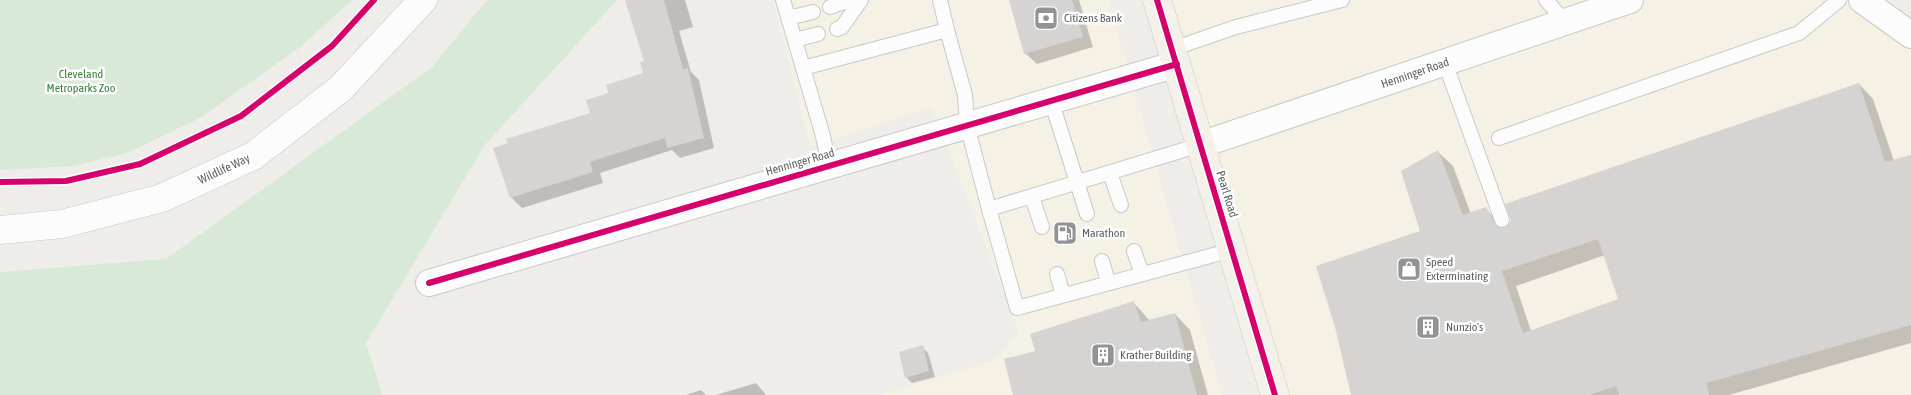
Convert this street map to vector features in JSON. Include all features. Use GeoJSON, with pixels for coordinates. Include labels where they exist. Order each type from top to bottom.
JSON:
{"type":"FeatureCollection","features":[{"type":"Feature","properties":{"kind":"main road","name":"Pearl Road"},"geometry":{"type":"LineString","coordinates":[[1157,0],[1275,395]]}},
{"type":"Feature","properties":{"kind":"street","name":"Wildlife Way"},"geometry":{"type":"LineString","coordinates":[[0,230],[62,224],[162,198],[253,156],[340,89],[423,0]]}},
{"type":"Feature","properties":{"kind":"street","name":"Henninger Road"},"geometry":{"type":"LineString","coordinates":[[1200,145],[1630,0]]}},
{"type":"Feature","properties":{"kind":"street"},"geometry":{"type":"LineString","coordinates":[[1862,0],[1911,34]]}},
{"type":"Feature","properties":{"kind":"street","name":"Henninger Road"},"geometry":{"type":"LineString","coordinates":[[429,283],[1051,100],[1174,56]]}},
{"type":"Feature","properties":{"kind":"lane"},"geometry":{"type":"LineString","coordinates":[[783,0],[823,136],[829,166]]}},
{"type":"Feature","properties":{"kind":"lane"},"geometry":{"type":"LineString","coordinates":[[830,7],[850,0]]}},
{"type":"Feature","properties":{"kind":"lane"},"geometry":{"type":"LineString","coordinates":[[837,29],[842,28],[861,0]]}},
{"type":"Feature","properties":{"kind":"lane"},"geometry":{"type":"LineString","coordinates":[[940,0],[965,95],[967,125],[1017,308],[1232,250]]}},
{"type":"Feature","properties":{"kind":"lane"},"geometry":{"type":"LineString","coordinates":[[1174,56],[1236,27],[1342,0]]}},
{"type":"Feature","properties":{"kind":"lane"},"geometry":{"type":"LineString","coordinates":[[1546,0],[1565,22]]}},
{"type":"Feature","properties":{"kind":"lane"},"geometry":{"type":"LineString","coordinates":[[1499,138],[1799,33],[1839,0]]}},
{"type":"Feature","properties":{"kind":"lane"},"geometry":{"type":"LineString","coordinates":[[788,18],[813,12]]}},
{"type":"Feature","properties":{"kind":"lane"},"geometry":{"type":"LineString","coordinates":[[803,68],[947,30]]}},
{"type":"Feature","properties":{"kind":"lane"},"geometry":{"type":"LineString","coordinates":[[795,40],[818,34]]}},
{"type":"Feature","properties":{"kind":"lane"},"geometry":{"type":"LineString","coordinates":[[1445,63],[1502,220]]}},
{"type":"Feature","properties":{"kind":"lane"},"geometry":{"type":"LineString","coordinates":[[1051,100],[1087,214]]}},
{"type":"Feature","properties":{"kind":"lane"},"geometry":{"type":"LineString","coordinates":[[989,209],[1078,184],[1200,145]]}},
{"type":"Feature","properties":{"kind":"lane"},"geometry":{"type":"LineString","coordinates":[[1110,173],[1120,205]]}},
{"type":"Feature","properties":{"kind":"lane"},"geometry":{"type":"LineString","coordinates":[[1032,197],[1042,226]]}},
{"type":"Feature","properties":{"kind":"lane"},"geometry":{"type":"LineString","coordinates":[[1134,251],[1142,274]]}},
{"type":"Feature","properties":{"kind":"lane"},"geometry":{"type":"LineString","coordinates":[[1102,261],[1108,282]]}},
{"type":"Feature","properties":{"kind":"lane"},"geometry":{"type":"LineString","coordinates":[[1057,274],[1063,295]]}},
{"type":"Feature","properties":{"kind":"shaded area"},"geometry":{"type":"Polygon","coordinates":[[[773,0],[1108,0],[1222,395],[881,395],[994,360],[1019,332],[932,108],[810,147],[773,0]]]}},
{"type":"Feature","properties":{"kind":"shaded area"},"geometry":{"type":"Polygon","coordinates":[[[1157,0],[1862,0],[1911,35],[1911,395],[1275,395],[1157,0]]]}},
{"type":"Feature","properties":{"kind":"green space","name":"Cleveland Metroparks Zoo"},"geometry":{"type":"Polygon","coordinates":[[[0,0],[352,0],[299,48],[200,118],[127,153],[74,166],[0,170],[0,0]]]}},
{"type":"Feature","properties":{"kind":"green space"},"geometry":{"type":"Polygon","coordinates":[[[487,0],[617,0],[484,146],[366,343],[382,395],[0,395],[0,272],[166,259],[432,67],[487,0]]]}},
{"type":"Feature","properties":{"kind":"building"},"geometry":{"type":"Polygon","coordinates":[[[625,0],[664,0],[683,69],[688,68],[704,138],[667,148],[665,138],[590,162],[593,172],[510,198],[493,148],[508,143],[506,139],[590,113],[586,100],[608,93],[606,85],[643,73],[640,62],[644,61],[625,0]]]}},
{"type":"Feature","properties":{"kind":"building","name":"Citizens Bank"},"geometry":{"type":"Polygon","coordinates":[[[1009,0],[1072,0],[1083,37],[1024,54],[1009,0]]]}},
{"type":"Feature","properties":{"kind":"building"},"geometry":{"type":"Polygon","coordinates":[[[1859,83],[1885,162],[1911,155],[1911,325],[1707,383],[1709,395],[1619,395],[1616,386],[1589,395],[1351,395],[1335,327],[1316,266],[1420,231],[1401,171],[1438,150],[1463,215],[1486,207],[1496,226],[1505,228],[1511,221],[1505,204],[1859,83]],[[1598,239],[1502,271],[1523,333],[1618,299],[1598,239]]]}},
{"type":"Feature","properties":{"kind":"building","name":"Krather Building"},"geometry":{"type":"Polygon","coordinates":[[[1134,301],[1141,322],[1175,313],[1197,395],[1013,395],[1004,359],[1035,351],[1030,334],[1134,301]]]}},
{"type":"Feature","properties":{"kind":"building"},"geometry":{"type":"Polygon","coordinates":[[[923,345],[929,371],[905,378],[899,352],[923,345]]]}},
{"type":"Feature","properties":{"kind":"cycle path"},"geometry":{"type":"LineString","coordinates":[[0,182],[66,181],[140,164],[241,116],[332,46],[374,0]]}},
{"type":"Feature","properties":{"kind":"cycle path"},"geometry":{"type":"LineString","coordinates":[[1157,0],[1275,395]]}},
{"type":"Feature","properties":{"kind":"cycle path"},"geometry":{"type":"LineString","coordinates":[[429,283],[1177,64]]}},
{"type":"Feature","properties":{"kind":"place","name":"Citizens Bank"},"geometry":{"type":"Point","coordinates":[1046,18]}},
{"type":"Feature","properties":{"kind":"place","name":"Marathon"},"geometry":{"type":"Point","coordinates":[1065,233]}},
{"type":"Feature","properties":{"kind":"place","name":"Speed Exterminating"},"geometry":{"type":"Point","coordinates":[1409,269]}},
{"type":"Feature","properties":{"kind":"place","name":"Nunzio's"},"geometry":{"type":"Point","coordinates":[1428,327]}},
{"type":"Feature","properties":{"kind":"place","name":"Krather Building"},"geometry":{"type":"Point","coordinates":[1103,355]}}]}
